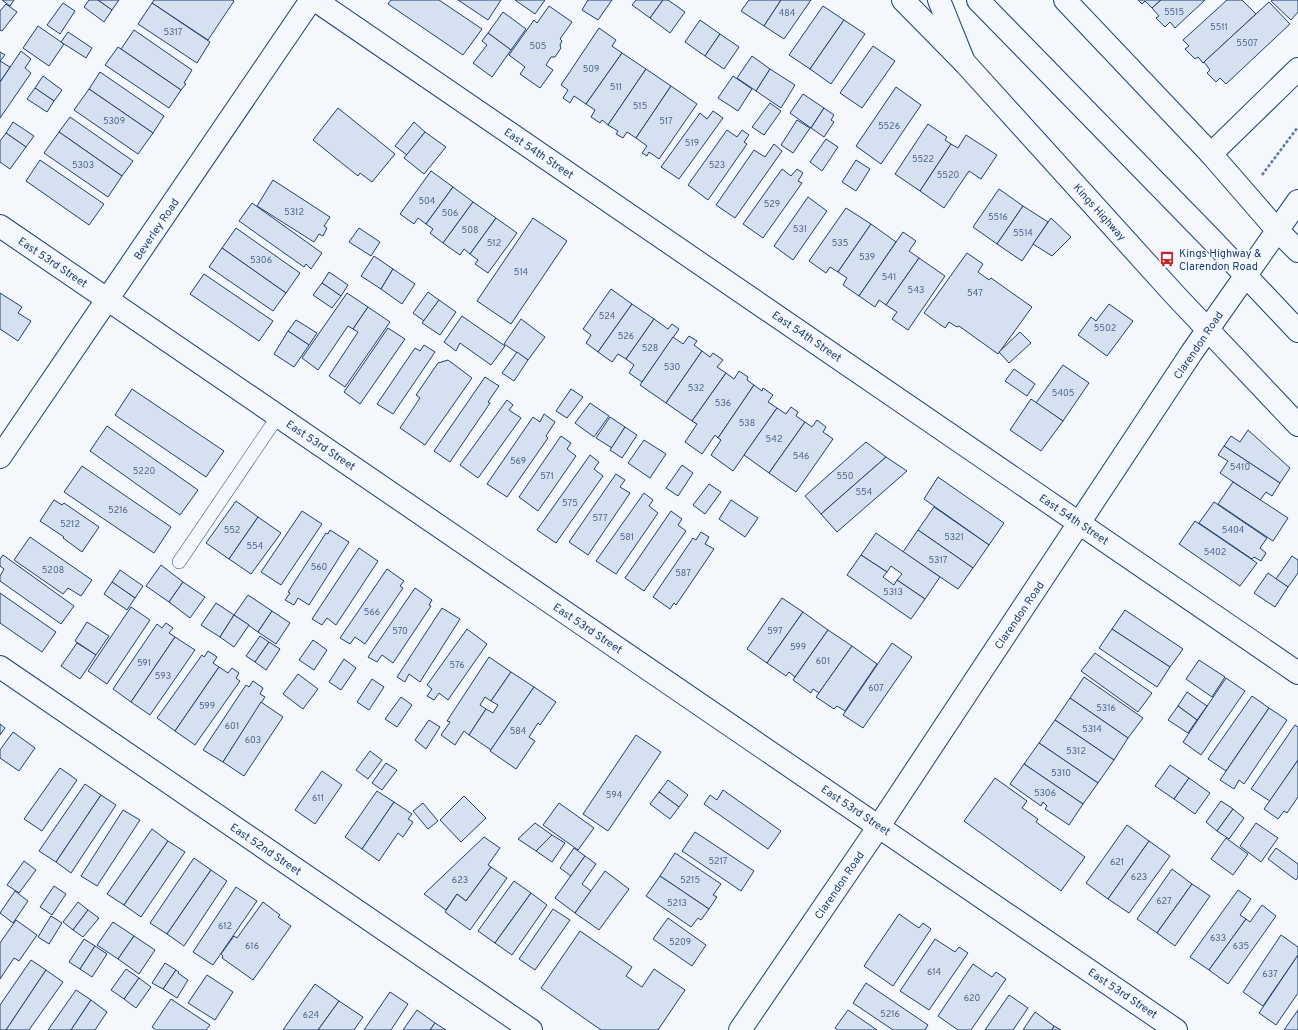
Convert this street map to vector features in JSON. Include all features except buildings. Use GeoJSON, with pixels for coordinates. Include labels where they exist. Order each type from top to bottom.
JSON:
{"type":"FeatureCollection","features":[{"type":"Feature","properties":{"kind":"street","name":"Beverley Road"},"geometry":{"type":"LineString","coordinates":[[0,457],[311,0]]}},
{"type":"Feature","properties":{"kind":"street","name":"East 54th Street"},"geometry":{"type":"LineString","coordinates":[[315,0],[1298,673]]}},
{"type":"Feature","properties":{"kind":"street","name":"Kings Highway"},"geometry":{"type":"LineString","coordinates":[[903,0],[964,62],[1175,295],[1298,425]]}},
{"type":"Feature","properties":{"kind":"street"},"geometry":{"type":"LineString","coordinates":[[938,0],[964,62]]}},
{"type":"Feature","properties":{"kind":"street"},"geometry":{"type":"LineString","coordinates":[[978,0],[1246,275],[1298,331]]}},
{"type":"Feature","properties":{"kind":"street"},"geometry":{"type":"LineString","coordinates":[[1065,0],[1212,154],[1277,230],[1298,251]]}},
{"type":"Feature","properties":{"kind":"street"},"geometry":{"type":"LineString","coordinates":[[1212,154],[1298,69]]}},
{"type":"Feature","properties":{"kind":"street","name":"Clarendon Road"},"geometry":{"type":"LineString","coordinates":[[740,1030],[879,826],[1208,329],[1298,200]]}},
{"type":"Feature","properties":{"kind":"street","name":"East 53rd Street"},"geometry":{"type":"LineString","coordinates":[[0,226],[1176,1030]]}},
{"type":"Feature","properties":{"kind":"street","name":"East 52nd Street"},"geometry":{"type":"LineString","coordinates":[[0,667],[531,1030]]}},
{"type":"Feature","properties":{"kind":"lane"},"geometry":{"type":"LineString","coordinates":[[179,562],[278,416]]}},
{"type":"Feature","properties":{"kind":"path"},"geometry":{"type":"LineString","coordinates":[[1260,177],[1298,127]]}},
{"type":"Feature","properties":{"kind":"place","name":"Kings Highway & Clarendon Road"},"geometry":{"type":"Point","coordinates":[1167,259]}}]}
